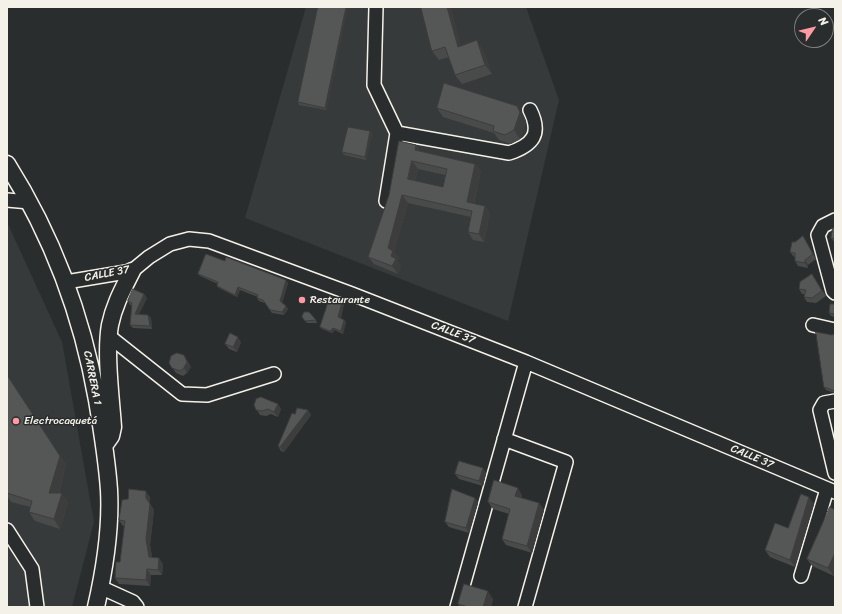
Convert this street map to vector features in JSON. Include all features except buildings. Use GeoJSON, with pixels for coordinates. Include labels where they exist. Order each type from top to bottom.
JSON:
{"type":"FeatureCollection","features":[{"type":"Feature","properties":{"kind":"main road","name":"CARRERA 1"},"geometry":{"type":"LineString","coordinates":[[7,164],[30,202],[66,282],[81,326],[105,444],[109,506],[108,535],[96,607]]}},
{"type":"Feature","properties":{"kind":"main road"},"geometry":{"type":"LineString","coordinates":[[105,444],[111,436],[113,427],[109,359],[110,326],[118,298],[132,271]]}},
{"type":"Feature","properties":{"kind":"street"},"geometry":{"type":"LineString","coordinates":[[376,7],[374,85],[397,133],[386,201]]}},
{"type":"Feature","properties":{"kind":"street"},"geometry":{"type":"LineString","coordinates":[[397,133],[509,152],[523,148],[532,140],[536,122],[530,110]]}},
{"type":"Feature","properties":{"kind":"street"},"geometry":{"type":"LineString","coordinates":[[7,200],[30,202]]}},
{"type":"Feature","properties":{"kind":"street"},"geometry":{"type":"LineString","coordinates":[[835,220],[823,226],[818,235],[833,291],[835,293]]}},
{"type":"Feature","properties":{"kind":"street","name":"CALLE 37"},"geometry":{"type":"LineString","coordinates":[[66,282],[132,271],[148,257],[170,244],[188,239],[209,241],[352,294],[526,362],[831,491]]}},
{"type":"Feature","properties":{"kind":"street"},"geometry":{"type":"LineString","coordinates":[[813,325],[835,330]]}},
{"type":"Feature","properties":{"kind":"street"},"geometry":{"type":"LineString","coordinates":[[110,337],[182,394],[207,396],[274,374]]}},
{"type":"Feature","properties":{"kind":"street"},"geometry":{"type":"LineString","coordinates":[[457,607],[526,362]]}},
{"type":"Feature","properties":{"kind":"street"},"geometry":{"type":"LineString","coordinates":[[833,401],[824,403],[820,410],[835,473]]}},
{"type":"Feature","properties":{"kind":"street"},"geometry":{"type":"LineString","coordinates":[[504,439],[566,462],[525,607]]}},
{"type":"Feature","properties":{"kind":"street"},"geometry":{"type":"LineString","coordinates":[[801,576],[831,491]]}},
{"type":"Feature","properties":{"kind":"street"},"geometry":{"type":"LineString","coordinates":[[7,530],[32,569],[37,607]]}},
{"type":"Feature","properties":{"kind":"street"},"geometry":{"type":"LineString","coordinates":[[100,587],[133,602],[137,607]]}},
{"type":"Feature","properties":{"kind":"shaded area"},"geometry":{"type":"Polygon","coordinates":[[[306,7],[526,7],[559,100],[508,321],[245,218],[306,7]]]}},
{"type":"Feature","properties":{"kind":"shaded area"},"geometry":{"type":"Polygon","coordinates":[[[7,222],[62,342],[94,522],[72,607],[7,607],[7,222]]]}},
{"type":"Feature","properties":{"kind":"place","name":"Restaurante"},"geometry":{"type":"Point","coordinates":[302,300]}},
{"type":"Feature","properties":{"kind":"place","name":"Electrocaquetá"},"geometry":{"type":"Point","coordinates":[16,421]}}]}
